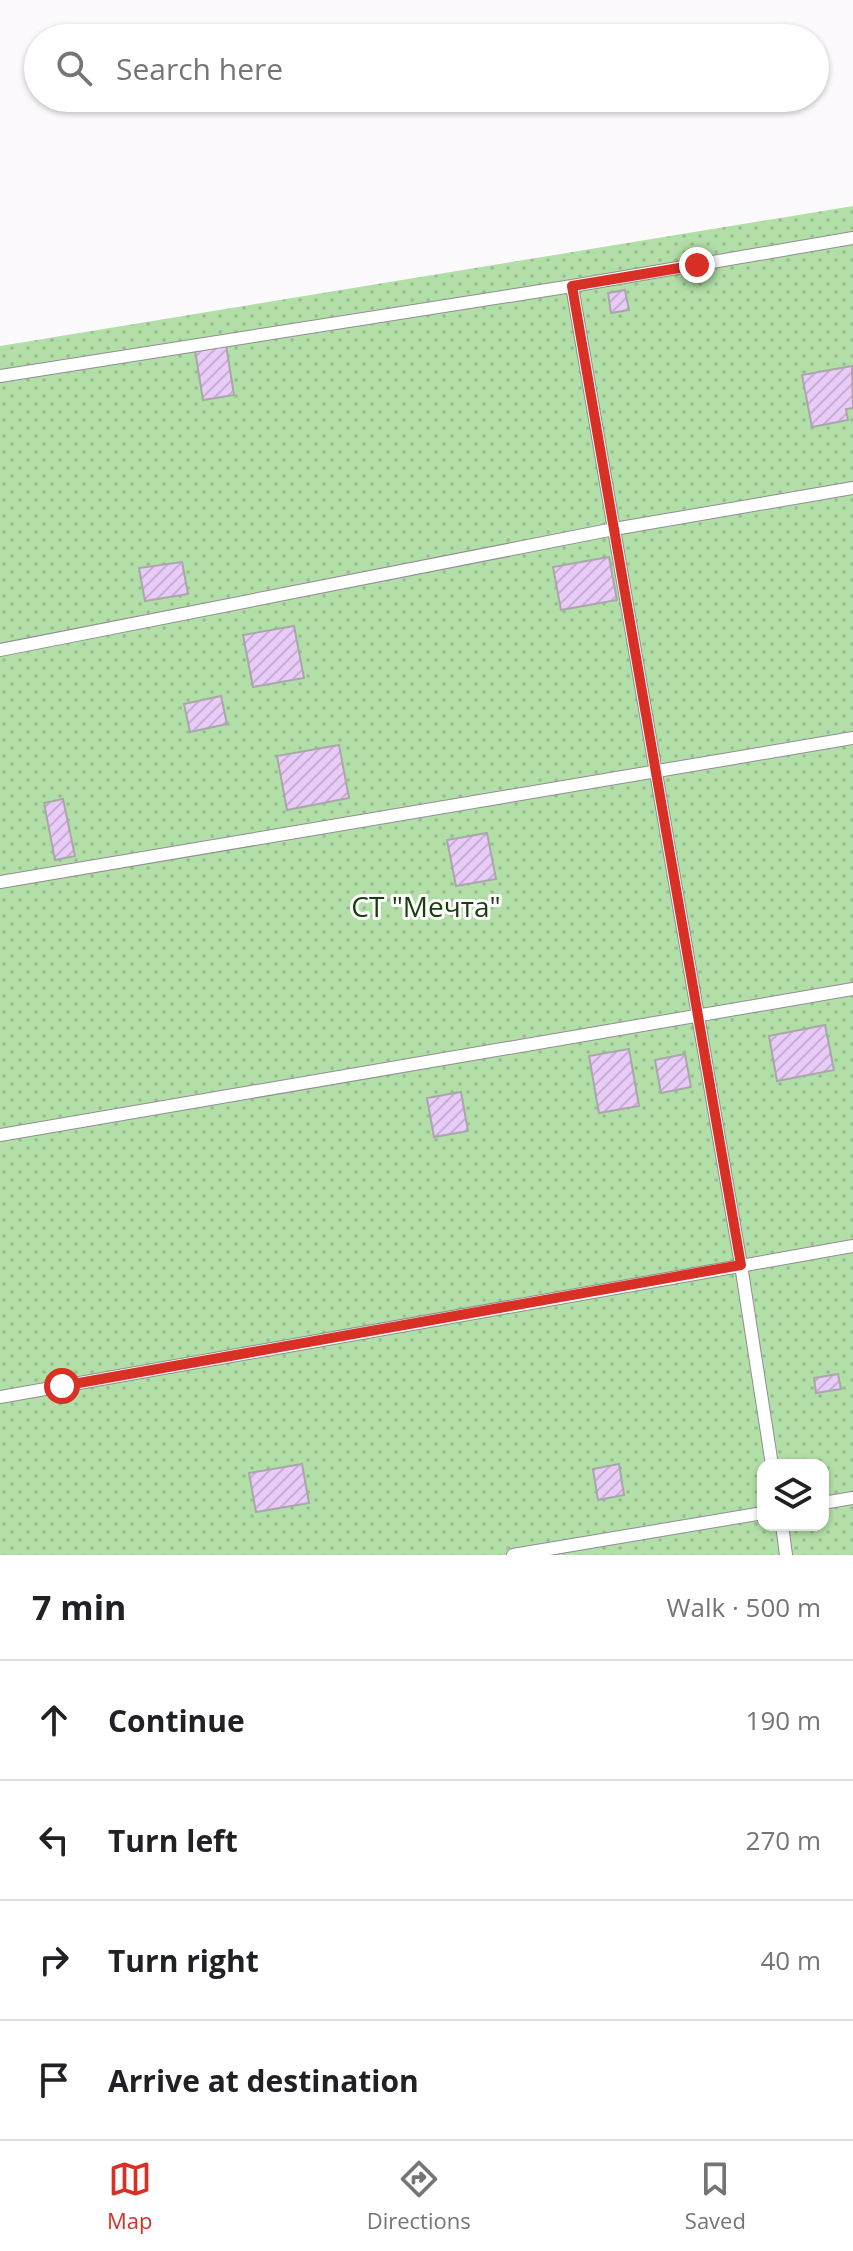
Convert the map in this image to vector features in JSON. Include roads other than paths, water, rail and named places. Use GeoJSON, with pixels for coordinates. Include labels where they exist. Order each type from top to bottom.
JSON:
{"type":"FeatureCollection","features":[{"type":"Feature","properties":{"kind":"lane"},"geometry":{"type":"LineString","coordinates":[[0,376],[572,286],[853,238]]}},
{"type":"Feature","properties":{"kind":"lane"},"geometry":{"type":"LineString","coordinates":[[572,286],[741,1265],[771,1459]]}},
{"type":"Feature","properties":{"kind":"lane"},"geometry":{"type":"LineString","coordinates":[[0,650],[614,529],[853,488]]}},
{"type":"Feature","properties":{"kind":"lane"},"geometry":{"type":"LineString","coordinates":[[0,882],[853,738]]}},
{"type":"Feature","properties":{"kind":"lane"},"geometry":{"type":"LineString","coordinates":[[0,1135],[853,989]]}},
{"type":"Feature","properties":{"kind":"lane"},"geometry":{"type":"LineString","coordinates":[[0,1397],[853,1246]]}},
{"type":"Feature","properties":{"kind":"lane"},"geometry":{"type":"LineString","coordinates":[[829,1502],[853,1498]]}},
{"type":"Feature","properties":{"kind":"lane"},"geometry":{"type":"LineString","coordinates":[[513,1555],[757,1514]]}},
{"type":"Feature","properties":{"kind":"lane"},"geometry":{"type":"LineString","coordinates":[[783,1531],[786,1555]]}},
{"type":"Feature","properties":{"kind":"park label","name":"СТ \"Мечта\""},"geometry":{"type":"Point","coordinates":[426,906]}}]}
